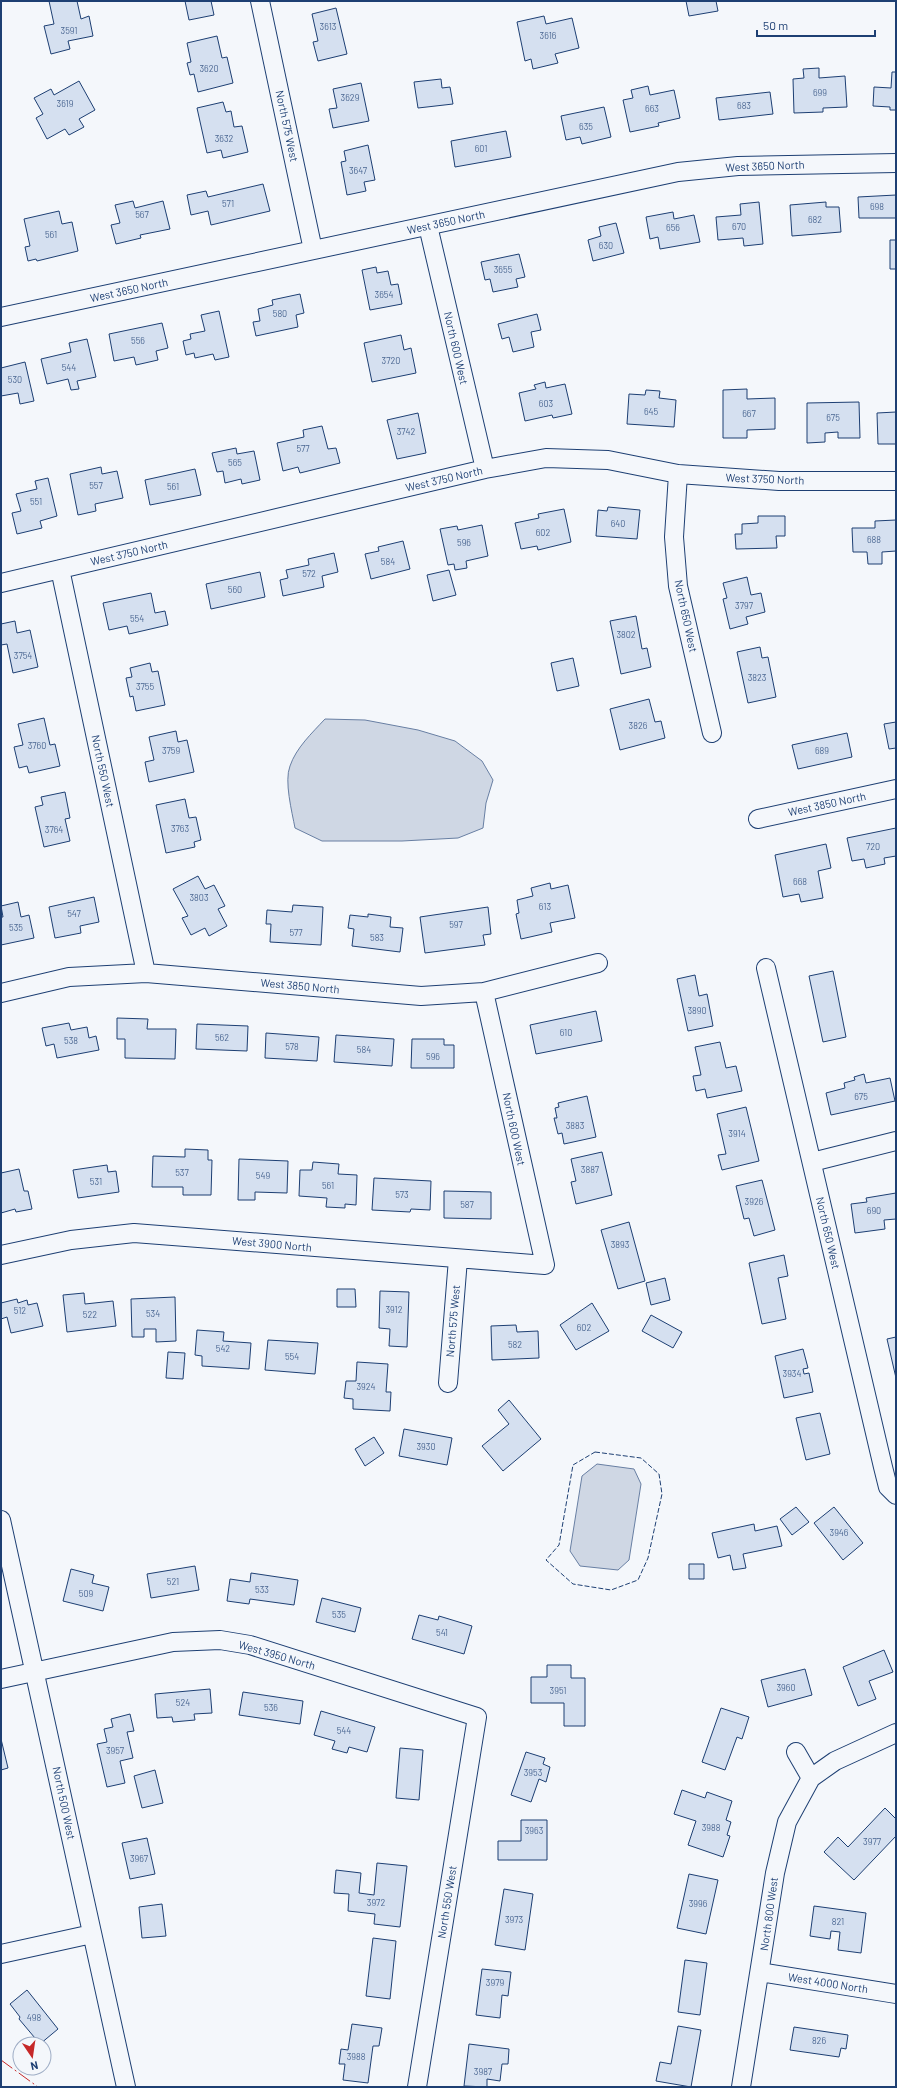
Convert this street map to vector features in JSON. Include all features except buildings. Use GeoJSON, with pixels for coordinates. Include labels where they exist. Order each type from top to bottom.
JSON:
{"type":"FeatureCollection","features":[{"type":"Feature","properties":{"kind":"street","name":"North 575 West"},"geometry":{"type":"LineString","coordinates":[[260,1],[313,250]]}},
{"type":"Feature","properties":{"kind":"street","name":"West 3650 North"},"geometry":{"type":"LineString","coordinates":[[1,317],[678,172],[738,166],[896,163]]}},
{"type":"Feature","properties":{"kind":"street","name":"North 600 West"},"geometry":{"type":"LineString","coordinates":[[428,226],[485,469]]}},
{"type":"Feature","properties":{"kind":"street","name":"West 3750 North"},"geometry":{"type":"LineString","coordinates":[[1,583],[485,469],[546,458],[608,460],[678,474],[779,481],[896,481]]}},
{"type":"Feature","properties":{"kind":"street","name":"North 650 West"},"geometry":{"type":"LineString","coordinates":[[678,474],[674,537],[678,586],[712,733]]}},
{"type":"Feature","properties":{"kind":"street","name":"North 550 West"},"geometry":{"type":"LineString","coordinates":[[60,569],[146,973]]}},
{"type":"Feature","properties":{"kind":"street","name":"West 3850 North"},"geometry":{"type":"LineString","coordinates":[[758,819],[896,789]]}},
{"type":"Feature","properties":{"kind":"street","name":"West 3850 North"},"geometry":{"type":"LineString","coordinates":[[1,993],[69,977],[146,973],[421,996],[484,992],[598,963]]}},
{"type":"Feature","properties":{"kind":"street","name":"North 650 West"},"geometry":{"type":"LineString","coordinates":[[766,968],[883,1467],[888,1487],[896,1494]]}},
{"type":"Feature","properties":{"kind":"street","name":"North 600 West"},"geometry":{"type":"LineString","coordinates":[[484,992],[545,1265]]}},
{"type":"Feature","properties":{"kind":"street"},"geometry":{"type":"LineString","coordinates":[[812,1162],[896,1142]]}},
{"type":"Feature","properties":{"kind":"street","name":"West 3900 North"},"geometry":{"type":"LineString","coordinates":[[1,1254],[71,1240],[134,1233],[545,1265]]}},
{"type":"Feature","properties":{"kind":"street","name":"North 575 West"},"geometry":{"type":"LineString","coordinates":[[448,1383],[458,1258]]}},
{"type":"Feature","properties":{"kind":"street","name":"North 500 West"},"geometry":{"type":"LineString","coordinates":[[1,1520],[126,2087]]}},
{"type":"Feature","properties":{"kind":"street","name":"West 3950 North"},"geometry":{"type":"LineString","coordinates":[[1,1679],[173,1642],[220,1640],[250,1645],[477,1717]]}},
{"type":"Feature","properties":{"kind":"street","name":"North 550 West"},"geometry":{"type":"LineString","coordinates":[[417,2087],[477,1717]]}},
{"type":"Feature","properties":{"kind":"street"},"geometry":{"type":"LineString","coordinates":[[796,1752],[811,1778],[835,1761],[896,1733]]}},
{"type":"Feature","properties":{"kind":"street","name":"North 800 West"},"geometry":{"type":"LineString","coordinates":[[741,2087],[775,1873],[787,1822],[811,1778]]}},
{"type":"Feature","properties":{"kind":"street"},"geometry":{"type":"LineString","coordinates":[[1,1954],[92,1934]]}},
{"type":"Feature","properties":{"kind":"street","name":"West 4000 North"},"geometry":{"type":"LineString","coordinates":[[760,1972],[896,1994]]}},
{"type":"Feature","properties":{"kind":"shaded area"},"geometry":{"type":"Polygon","coordinates":[[[325,719],[365,720],[418,730],[455,741],[482,761],[493,780],[486,803],[483,828],[458,838],[402,841],[322,841],[295,828],[288,788],[288,772],[300,747],[325,719]]]}},
{"type":"Feature","properties":{"kind":"shaded area"},"geometry":{"type":"Polygon","coordinates":[[[597,1464],[634,1469],[641,1484],[629,1560],[618,1570],[580,1566],[570,1551],[582,1476],[597,1464]]]}},
{"type":"Feature","properties":{"kind":"fence"},"geometry":{"type":"LineString","coordinates":[[595,1452],[641,1458],[659,1474],[662,1494],[648,1558],[638,1580],[611,1590],[573,1584],[546,1560],[559,1545],[573,1465],[595,1452]]}},
{"type":"Feature","properties":{"kind":"power"},"geometry":{"type":"LineString","coordinates":[[1,2060],[38,2087]]}}]}
